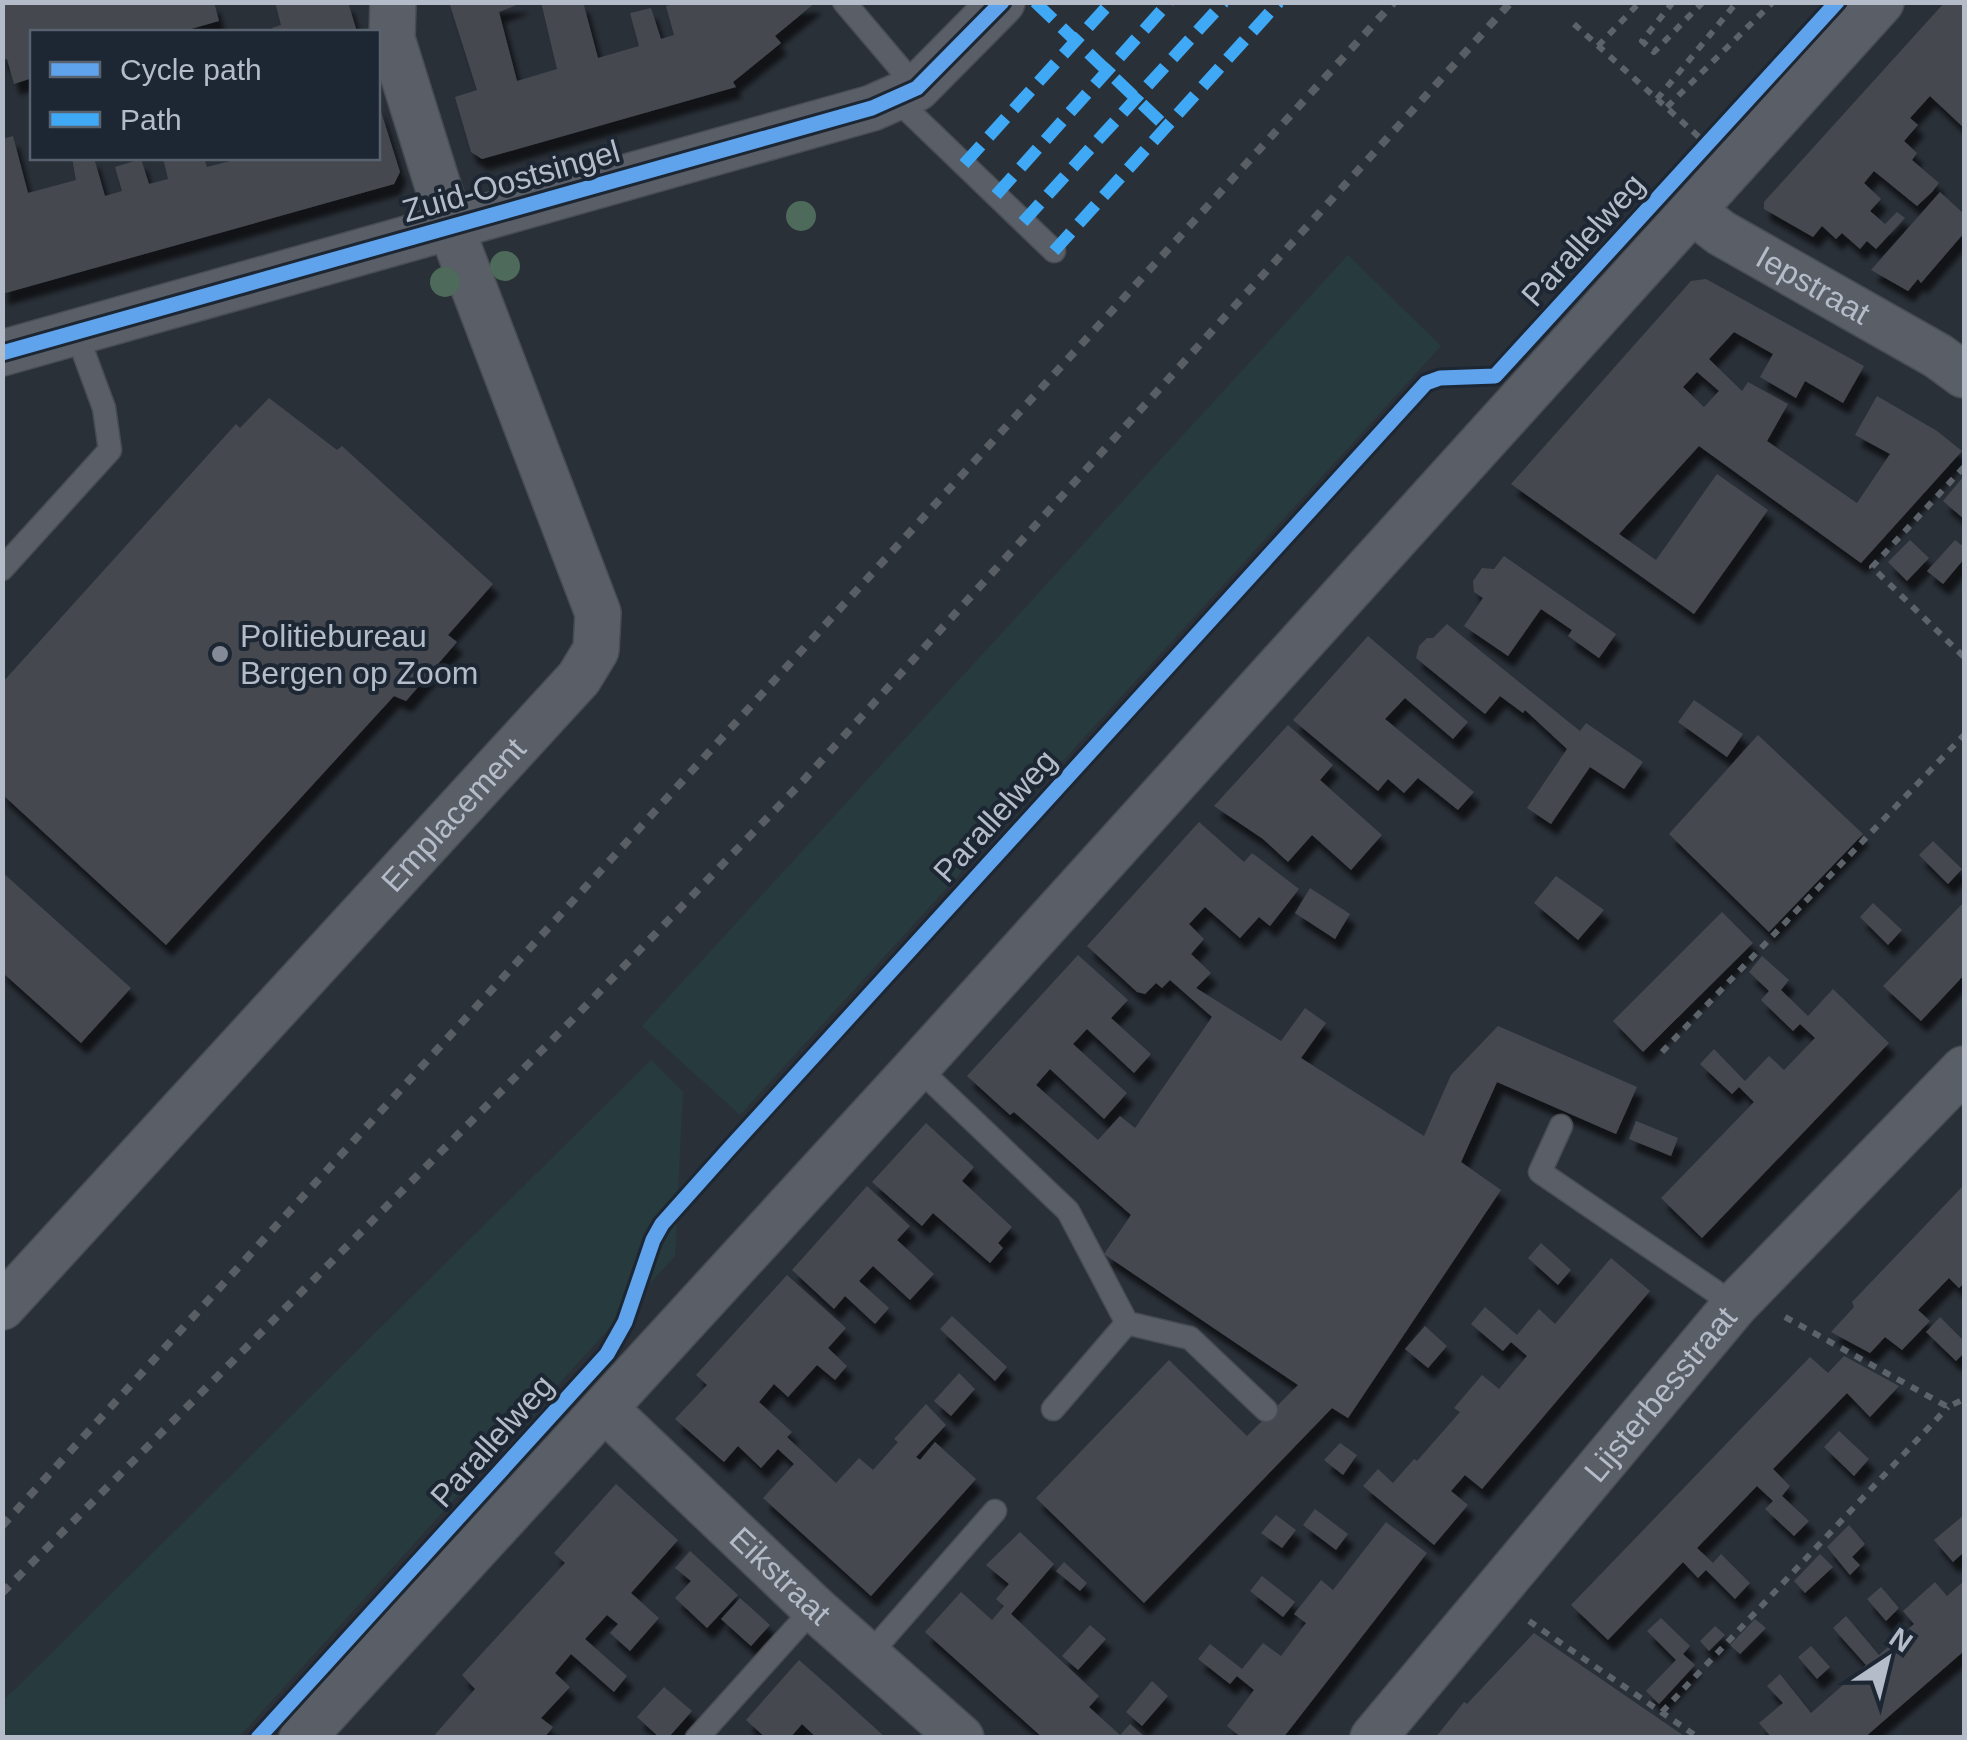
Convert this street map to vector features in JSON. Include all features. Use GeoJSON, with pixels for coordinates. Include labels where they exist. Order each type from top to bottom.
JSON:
{"type":"FeatureCollection","features":[{"type":"Feature","properties":{"kind":"street","name":"Emplacement"},"geometry":{"type":"LineString","coordinates":[[2,1306],[578,678],[596,650],[598,614],[451,228],[392,39],[393,2]]}},
{"type":"Feature","properties":{"kind":"street","name":"Zuid-Oostsingel"},"geometry":{"type":"LineString","coordinates":[[2,353],[872,108],[906,93],[1002,2]]}},
{"type":"Feature","properties":{"kind":"street","name":"Parallelweg"},"geometry":{"type":"LineString","coordinates":[[302,1738],[606,1409],[1881,2]]}},
{"type":"Feature","properties":{"kind":"street","name":"Iepstraat"},"geometry":{"type":"LineString","coordinates":[[1694,212],[1721,232],[1938,356],[1964,375]]}},
{"type":"Feature","properties":{"kind":"street","name":"Lijsterbesstraat"},"geometry":{"type":"LineString","coordinates":[[1373,1738],[1740,1300],[1964,1069]]}},
{"type":"Feature","properties":{"kind":"street","name":"Eikstraat"},"geometry":{"type":"LineString","coordinates":[[606,1409],[814,1608],[961,1738]]}},
{"type":"Feature","properties":{"kind":"lane"},"geometry":{"type":"LineString","coordinates":[[844,2],[906,93],[1054,251]]}},
{"type":"Feature","properties":{"kind":"lane"},"geometry":{"type":"LineString","coordinates":[[2,569],[110,450],[104,408],[76,332]]}},
{"type":"Feature","properties":{"kind":"lane"},"geometry":{"type":"LineString","coordinates":[[917,1066],[1068,1212],[1127,1323],[1190,1338],[1266,1410]]}},
{"type":"Feature","properties":{"kind":"lane"},"geometry":{"type":"LineString","coordinates":[[1561,1126],[1540,1172],[1740,1300]]}},
{"type":"Feature","properties":{"kind":"lane"},"geometry":{"type":"LineString","coordinates":[[1053,1408],[1127,1323]]}},
{"type":"Feature","properties":{"kind":"lane"},"geometry":{"type":"LineString","coordinates":[[868,1656],[995,1510]]}},
{"type":"Feature","properties":{"kind":"lane"},"geometry":{"type":"LineString","coordinates":[[697,1738],[814,1608]]}},
{"type":"Feature","properties":{"kind":"path"},"geometry":{"type":"LineString","coordinates":[[1598,46],[1640,2]]}},
{"type":"Feature","properties":{"kind":"path"},"geometry":{"type":"LineString","coordinates":[[1673,2],[1642,41],[1654,52],[1703,2]]}},
{"type":"Feature","properties":{"kind":"path"},"geometry":{"type":"LineString","coordinates":[[1657,98],[1736,2]]}},
{"type":"Feature","properties":{"kind":"path"},"geometry":{"type":"LineString","coordinates":[[1667,108],[1773,2]]}},
{"type":"Feature","properties":{"kind":"path"},"geometry":{"type":"LineString","coordinates":[[1574,24],[1657,98],[1701,149],[1720,129]]}},
{"type":"Feature","properties":{"kind":"path"},"geometry":{"type":"LineString","coordinates":[[1964,467],[1872,567],[1964,657]]}},
{"type":"Feature","properties":{"kind":"path"},"geometry":{"type":"LineString","coordinates":[[1662,1052],[1964,735]]}},
{"type":"Feature","properties":{"kind":"path"},"geometry":{"type":"LineString","coordinates":[[1740,1300],[1948,1406]]}},
{"type":"Feature","properties":{"kind":"path"},"geometry":{"type":"LineString","coordinates":[[1662,1712],[1948,1406],[1964,1398]]}},
{"type":"Feature","properties":{"kind":"path"},"geometry":{"type":"LineString","coordinates":[[1494,1592],[1525,1618],[1699,1738]]}},
{"type":"Feature","properties":{"kind":"green space"},"geometry":{"type":"Polygon","coordinates":[[[1348,255],[1441,346],[740,1115],[642,1026],[1348,255]]]}},
{"type":"Feature","properties":{"kind":"green space"},"geometry":{"type":"Polygon","coordinates":[[[651,1060],[683,1092],[675,1256],[239,1737],[3,1737],[3,1701],[651,1060]]]}},
{"type":"Feature","properties":{"kind":"building"},"geometry":{"type":"Polygon","coordinates":[[[2,2],[214,2],[219,21],[187,30],[30,30],[30,79],[14,84],[7,59],[2,60],[2,2]]]}},
{"type":"Feature","properties":{"kind":"building"},"geometry":{"type":"Polygon","coordinates":[[[275,2],[348,2],[356,30],[272,28],[281,25],[275,2]]]}},
{"type":"Feature","properties":{"kind":"building"},"geometry":{"type":"Polygon","coordinates":[[[449,2],[524,2],[499,12],[517,81],[557,69],[541,2],[583,2],[598,58],[639,46],[630,13],[651,8],[661,39],[674,35],[668,2],[816,2],[775,36],[781,43],[733,82],[736,87],[482,159],[471,152],[455,97],[477,90],[449,2]]]}},
{"type":"Feature","properties":{"kind":"building"},"geometry":{"type":"Polygon","coordinates":[[[1945,2],[1964,2],[1964,128],[1930,96],[1910,118],[1918,125],[1904,141],[1917,153],[1912,160],[1939,183],[1932,192],[1917,206],[1874,171],[1864,183],[1881,199],[1870,211],[1885,224],[1897,212],[1905,218],[1876,249],[1867,241],[1860,249],[1842,233],[1836,239],[1822,226],[1813,237],[1764,209],[1764,202],[1945,2]]]}},
{"type":"Feature","properties":{"kind":"building"},"geometry":{"type":"Polygon","coordinates":[[[380,108],[400,172],[394,184],[2,294],[2,139],[13,136],[28,193],[76,180],[72,160],[95,160],[105,196],[122,191],[115,167],[138,160],[141,160],[149,184],[168,179],[163,160],[205,160],[207,167],[234,160],[380,160],[380,108]]]}},
{"type":"Feature","properties":{"kind":"building"},"geometry":{"type":"Polygon","coordinates":[[[1940,192],[1964,214],[1964,233],[1921,283],[1918,279],[1908,291],[1871,270],[1940,192]]]}},
{"type":"Feature","properties":{"kind":"building"},"geometry":{"type":"Polygon","coordinates":[[[1706,279],[1864,366],[1843,403],[1805,381],[1796,398],[1760,377],[1773,354],[1734,332],[1709,359],[1742,391],[1748,382],[1788,404],[1767,441],[1857,503],[1890,454],[1855,435],[1877,396],[1937,431],[1962,451],[1861,563],[1699,446],[1619,534],[1656,560],[1717,474],[1768,510],[1694,614],[1511,484],[1691,281],[1706,279]],[[1697,372],[1683,387],[1704,407],[1719,391],[1697,372]]]}},
{"type":"Feature","properties":{"kind":"building"},"geometry":{"type":"Polygon","coordinates":[[[269,398],[337,450],[342,446],[493,584],[448,635],[457,642],[406,701],[394,696],[166,945],[2,794],[2,683],[236,424],[240,428],[269,398]]]}},
{"type":"Feature","properties":{"kind":"building"},"geometry":{"type":"Polygon","coordinates":[[[1964,476],[1964,519],[1943,501],[1964,476]]]}},
{"type":"Feature","properties":{"kind":"building"},"geometry":{"type":"Polygon","coordinates":[[[1910,540],[1929,558],[1907,581],[1888,562],[1910,540]]]}},
{"type":"Feature","properties":{"kind":"building"},"geometry":{"type":"Polygon","coordinates":[[[1955,540],[1961,545],[1964,541],[1964,559],[1943,584],[1927,571],[1955,540]]]}},
{"type":"Feature","properties":{"kind":"building"},"geometry":{"type":"Polygon","coordinates":[[[1504,556],[1616,634],[1599,658],[1568,636],[1572,630],[1541,609],[1508,656],[1464,626],[1483,598],[1474,592],[1473,581],[1482,568],[1494,569],[1504,556]]]}},
{"type":"Feature","properties":{"kind":"building"},"geometry":{"type":"Polygon","coordinates":[[[1447,624],[1580,731],[1586,723],[1643,762],[1624,789],[1590,767],[1551,824],[1527,808],[1567,749],[1525,710],[1523,713],[1500,696],[1485,714],[1416,658],[1419,646],[1447,624]]]}},
{"type":"Feature","properties":{"kind":"building"},"geometry":{"type":"Polygon","coordinates":[[[1368,636],[1468,722],[1453,739],[1405,698],[1385,719],[1474,792],[1458,810],[1418,778],[1404,793],[1388,779],[1378,791],[1293,720],[1368,636]]]}},
{"type":"Feature","properties":{"kind":"building"},"geometry":{"type":"Polygon","coordinates":[[[1694,700],[1743,734],[1727,757],[1678,722],[1694,700]]]}},
{"type":"Feature","properties":{"kind":"building"},"geometry":{"type":"Polygon","coordinates":[[[1288,725],[1333,765],[1320,780],[1382,835],[1351,870],[1312,835],[1288,862],[1263,839],[1214,806],[1288,725]]]}},
{"type":"Feature","properties":{"kind":"building"},"geometry":{"type":"Polygon","coordinates":[[[1758,735],[1863,834],[1769,932],[1669,834],[1758,735]]]}},
{"type":"Feature","properties":{"kind":"building"},"geometry":{"type":"Polygon","coordinates":[[[1199,822],[1244,862],[1252,853],[1299,889],[1270,926],[1259,917],[1240,938],[1205,907],[1189,924],[1204,939],[1191,954],[1211,973],[1196,988],[1281,1041],[1305,1008],[1326,1023],[1301,1058],[1424,1136],[1451,1075],[1498,1026],[1637,1087],[1616,1134],[1497,1082],[1461,1162],[1501,1190],[1348,1418],[1332,1408],[1144,1603],[1036,1498],[1169,1360],[1247,1436],[1298,1385],[1104,1254],[1131,1215],[967,1076],[1078,955],[1128,1000],[1111,1018],[1151,1054],[1134,1073],[1087,1029],[1073,1044],[1127,1093],[1104,1119],[1050,1069],[1036,1085],[1098,1140],[1120,1116],[1135,1128],[1212,1017],[1170,980],[1162,988],[1156,983],[1145,994],[1137,992],[1087,946],[1199,822]]]}},
{"type":"Feature","properties":{"kind":"building"},"geometry":{"type":"Polygon","coordinates":[[[1933,841],[1962,869],[1948,884],[1919,855],[1933,841]]]}},
{"type":"Feature","properties":{"kind":"building"},"geometry":{"type":"Polygon","coordinates":[[[2,872],[131,988],[81,1043],[2,972],[2,872]]]}},
{"type":"Feature","properties":{"kind":"building"},"geometry":{"type":"Polygon","coordinates":[[[1556,876],[1604,910],[1578,940],[1534,903],[1556,876]]]}},
{"type":"Feature","properties":{"kind":"building"},"geometry":{"type":"Polygon","coordinates":[[[1310,888],[1350,914],[1335,939],[1295,913],[1310,888]]]}},
{"type":"Feature","properties":{"kind":"building"},"geometry":{"type":"Polygon","coordinates":[[[1964,902],[1964,975],[1921,1021],[1883,986],[1964,902]]]}},
{"type":"Feature","properties":{"kind":"building"},"geometry":{"type":"Polygon","coordinates":[[[1873,903],[1902,930],[1888,945],[1860,917],[1873,903]]]}},
{"type":"Feature","properties":{"kind":"building"},"geometry":{"type":"Polygon","coordinates":[[[1722,912],[1753,943],[1643,1052],[1613,1021],[1722,912]]]}},
{"type":"Feature","properties":{"kind":"building"},"geometry":{"type":"Polygon","coordinates":[[[1762,956],[1789,980],[1781,990],[1808,1016],[1833,989],[1889,1043],[1702,1238],[1661,1198],[1754,1102],[1739,1087],[1732,1094],[1700,1064],[1714,1049],[1745,1081],[1769,1056],[1784,1070],[1815,1038],[1800,1024],[1793,1031],[1761,1000],[1769,991],[1749,972],[1762,956]]]}},
{"type":"Feature","properties":{"kind":"building"},"geometry":{"type":"Polygon","coordinates":[[[1636,1121],[1678,1138],[1671,1156],[1629,1139],[1636,1121]]]}},
{"type":"Feature","properties":{"kind":"building"},"geometry":{"type":"Polygon","coordinates":[[[926,1123],[974,1167],[962,1181],[1012,1227],[998,1243],[1003,1248],[990,1263],[933,1213],[922,1226],[872,1182],[926,1123]]]}},
{"type":"Feature","properties":{"kind":"building"},"geometry":{"type":"Polygon","coordinates":[[[1964,1185],[1964,1283],[1959,1288],[1949,1278],[1918,1310],[1930,1321],[1902,1350],[1885,1337],[1870,1353],[1831,1332],[1854,1307],[1852,1302],[1964,1185]]]}},
{"type":"Feature","properties":{"kind":"building"},"geometry":{"type":"Polygon","coordinates":[[[867,1186],[910,1226],[897,1240],[934,1274],[910,1300],[873,1266],[859,1281],[889,1308],[875,1324],[845,1296],[834,1309],[792,1270],[867,1186]]]}},
{"type":"Feature","properties":{"kind":"building"},"geometry":{"type":"Polygon","coordinates":[[[1541,1243],[1571,1270],[1558,1285],[1528,1258],[1541,1243]]]}},
{"type":"Feature","properties":{"kind":"building"},"geometry":{"type":"Polygon","coordinates":[[[1611,1258],[1650,1291],[1482,1489],[1465,1475],[1451,1491],[1468,1505],[1434,1545],[1363,1486],[1378,1469],[1393,1483],[1460,1412],[1454,1408],[1482,1375],[1499,1389],[1527,1356],[1511,1342],[1503,1351],[1471,1324],[1485,1307],[1517,1335],[1539,1309],[1555,1324],[1611,1258]]]}},
{"type":"Feature","properties":{"kind":"building"},"geometry":{"type":"Polygon","coordinates":[[[787,1275],[846,1328],[828,1348],[847,1366],[835,1380],[817,1365],[788,1397],[774,1384],[759,1402],[792,1432],[787,1437],[836,1483],[859,1458],[873,1470],[898,1442],[894,1439],[926,1404],[946,1425],[916,1457],[920,1460],[935,1442],[976,1479],[871,1596],[763,1498],[794,1464],[778,1449],[761,1468],[738,1446],[724,1462],[675,1419],[707,1385],[696,1375],[787,1275]]]}},
{"type":"Feature","properties":{"kind":"building"},"geometry":{"type":"Polygon","coordinates":[[[952,1316],[1007,1367],[995,1381],[940,1329],[952,1316]]]}},
{"type":"Feature","properties":{"kind":"building"},"geometry":{"type":"Polygon","coordinates":[[[1940,1317],[1964,1341],[1964,1353],[1956,1361],[1926,1332],[1940,1317]]]}},
{"type":"Feature","properties":{"kind":"building"},"geometry":{"type":"Polygon","coordinates":[[[1425,1326],[1447,1346],[1428,1368],[1405,1349],[1425,1326]]]}},
{"type":"Feature","properties":{"kind":"building"},"geometry":{"type":"Polygon","coordinates":[[[1844,1356],[1899,1386],[1870,1417],[1847,1393],[1773,1469],[1790,1486],[1782,1496],[1809,1521],[1794,1536],[1765,1509],[1773,1501],[1757,1486],[1697,1548],[1713,1563],[1721,1554],[1750,1583],[1735,1599],[1706,1570],[1698,1578],[1683,1562],[1608,1640],[1571,1605],[1810,1357],[1828,1373],[1844,1356]]]}},
{"type":"Feature","properties":{"kind":"building"},"geometry":{"type":"Polygon","coordinates":[[[959,1373],[975,1389],[951,1416],[934,1401],[959,1373]]]}},
{"type":"Feature","properties":{"kind":"building"},"geometry":{"type":"Polygon","coordinates":[[[1839,1431],[1869,1459],[1854,1476],[1824,1447],[1839,1431]]]}},
{"type":"Feature","properties":{"kind":"building"},"geometry":{"type":"Polygon","coordinates":[[[1340,1443],[1357,1455],[1343,1475],[1324,1460],[1340,1443]]]}},
{"type":"Feature","properties":{"kind":"building"},"geometry":{"type":"Polygon","coordinates":[[[616,1484],[678,1540],[631,1593],[659,1618],[630,1651],[610,1633],[618,1624],[607,1615],[585,1639],[627,1676],[614,1692],[571,1654],[555,1673],[570,1687],[541,1718],[553,1727],[544,1738],[432,1738],[475,1689],[462,1675],[565,1563],[554,1553],[616,1484]]]}},
{"type":"Feature","properties":{"kind":"building"},"geometry":{"type":"Polygon","coordinates":[[[1315,1509],[1348,1534],[1336,1550],[1303,1525],[1315,1509]]]}},
{"type":"Feature","properties":{"kind":"building"},"geometry":{"type":"Polygon","coordinates":[[[1276,1515],[1296,1530],[1282,1548],[1261,1533],[1276,1515]]]}},
{"type":"Feature","properties":{"kind":"building"},"geometry":{"type":"Polygon","coordinates":[[[1964,1515],[1964,1552],[1953,1562],[1934,1540],[1964,1515]]]}},
{"type":"Feature","properties":{"kind":"building"},"geometry":{"type":"Polygon","coordinates":[[[1386,1522],[1427,1553],[1283,1738],[1242,1738],[1227,1726],[1254,1690],[1237,1676],[1230,1684],[1198,1659],[1210,1644],[1242,1669],[1263,1643],[1281,1656],[1306,1623],[1294,1614],[1321,1580],[1333,1590],[1386,1522]]]}},
{"type":"Feature","properties":{"kind":"building"},"geometry":{"type":"Polygon","coordinates":[[[1849,1525],[1865,1544],[1852,1557],[1860,1565],[1850,1575],[1827,1547],[1849,1525]]]}},
{"type":"Feature","properties":{"kind":"building"},"geometry":{"type":"Polygon","coordinates":[[[1020,1532],[1054,1564],[1011,1614],[1099,1696],[1089,1707],[1120,1735],[1130,1724],[1146,1738],[1043,1738],[925,1632],[961,1592],[992,1620],[1004,1606],[996,1599],[1009,1584],[986,1565],[1020,1532]]]}},
{"type":"Feature","properties":{"kind":"building"},"geometry":{"type":"Polygon","coordinates":[[[690,1551],[738,1595],[707,1628],[675,1598],[691,1581],[675,1568],[690,1551]]]}},
{"type":"Feature","properties":{"kind":"building"},"geometry":{"type":"Polygon","coordinates":[[[1820,1554],[1833,1567],[1805,1593],[1794,1581],[1820,1554]]]}},
{"type":"Feature","properties":{"kind":"building"},"geometry":{"type":"Polygon","coordinates":[[[1064,1562],[1087,1583],[1080,1591],[1056,1571],[1064,1562]]]}},
{"type":"Feature","properties":{"kind":"building"},"geometry":{"type":"Polygon","coordinates":[[[1262,1576],[1295,1602],[1283,1617],[1250,1591],[1262,1576]]]}},
{"type":"Feature","properties":{"kind":"building"},"geometry":{"type":"Polygon","coordinates":[[[1964,1581],[1964,1651],[1864,1738],[1772,1738],[1759,1723],[1783,1703],[1767,1686],[1780,1674],[1811,1713],[1866,1665],[1833,1628],[1846,1616],[1879,1655],[1914,1624],[1903,1611],[1935,1582],[1947,1596],[1964,1581]]]}},
{"type":"Feature","properties":{"kind":"building"},"geometry":{"type":"Polygon","coordinates":[[[1881,1587],[1899,1608],[1886,1621],[1867,1599],[1881,1587]]]}},
{"type":"Feature","properties":{"kind":"building"},"geometry":{"type":"Polygon","coordinates":[[[740,1598],[770,1625],[751,1646],[721,1619],[740,1598]]]}},
{"type":"Feature","properties":{"kind":"building"},"geometry":{"type":"Polygon","coordinates":[[[1661,1618],[1690,1646],[1683,1654],[1695,1665],[1659,1704],[1646,1691],[1676,1660],[1647,1631],[1661,1618]]]}},
{"type":"Feature","properties":{"kind":"building"},"geometry":{"type":"Polygon","coordinates":[[[1755,1619],[1766,1628],[1740,1654],[1730,1645],[1755,1619]]]}},
{"type":"Feature","properties":{"kind":"building"},"geometry":{"type":"Polygon","coordinates":[[[1090,1625],[1106,1639],[1078,1670],[1062,1656],[1090,1625]]]}},
{"type":"Feature","properties":{"kind":"building"},"geometry":{"type":"Polygon","coordinates":[[[1715,1626],[1725,1635],[1709,1651],[1700,1641],[1715,1626]]]}},
{"type":"Feature","properties":{"kind":"building"},"geometry":{"type":"Polygon","coordinates":[[[1534,1633],[1687,1738],[1435,1738],[1464,1702],[1467,1704],[1534,1633]]]}},
{"type":"Feature","properties":{"kind":"building"},"geometry":{"type":"Polygon","coordinates":[[[1811,1646],[1830,1667],[1817,1679],[1798,1657],[1811,1646]]]}},
{"type":"Feature","properties":{"kind":"building"},"geometry":{"type":"Polygon","coordinates":[[[799,1660],[886,1738],[817,1738],[802,1724],[790,1738],[766,1738],[746,1720],[799,1660]]]}},
{"type":"Feature","properties":{"kind":"building"},"geometry":{"type":"Polygon","coordinates":[[[1152,1681],[1168,1696],[1142,1726],[1126,1712],[1152,1681]]]}},
{"type":"Feature","properties":{"kind":"building"},"geometry":{"type":"Polygon","coordinates":[[[664,1687],[692,1711],[668,1738],[660,1738],[637,1717],[664,1687]]]}},
{"type":"Feature","properties":{"kind":"railway"},"geometry":{"type":"LineString","coordinates":[[2,1526],[1394,2]]}},
{"type":"Feature","properties":{"kind":"railway"},"geometry":{"type":"LineString","coordinates":[[2,1593],[574,1018],[803,781],[1511,2]]}},
{"type":"Feature","properties":{"kind":"marked path"},"geometry":{"type":"LineString","coordinates":[[1035,2],[1166,127]]}},
{"type":"Feature","properties":{"kind":"marked path"},"geometry":{"type":"LineString","coordinates":[[964,164],[1111,2]]}},
{"type":"Feature","properties":{"kind":"marked path"},"geometry":{"type":"LineString","coordinates":[[996,195],[1169,2]]}},
{"type":"Feature","properties":{"kind":"marked path"},"geometry":{"type":"LineString","coordinates":[[1023,222],[1224,2]]}},
{"type":"Feature","properties":{"kind":"marked path"},"geometry":{"type":"LineString","coordinates":[[1054,251],[1279,2]]}},
{"type":"Feature","properties":{"kind":"cycle path"},"geometry":{"type":"LineString","coordinates":[[2,353],[872,108],[917,88],[1002,2]]}},
{"type":"Feature","properties":{"kind":"cycle path"},"geometry":{"type":"LineString","coordinates":[[258,1738],[607,1354],[625,1322],[662,1224],[729,1149],[1426,383],[1440,378],[1495,376],[1837,2]]}},
{"type":"Feature","properties":{"kind":"place","name":"Politiebureau Bergen op Zoom"},"geometry":{"type":"Point","coordinates":[220,654]}}]}
